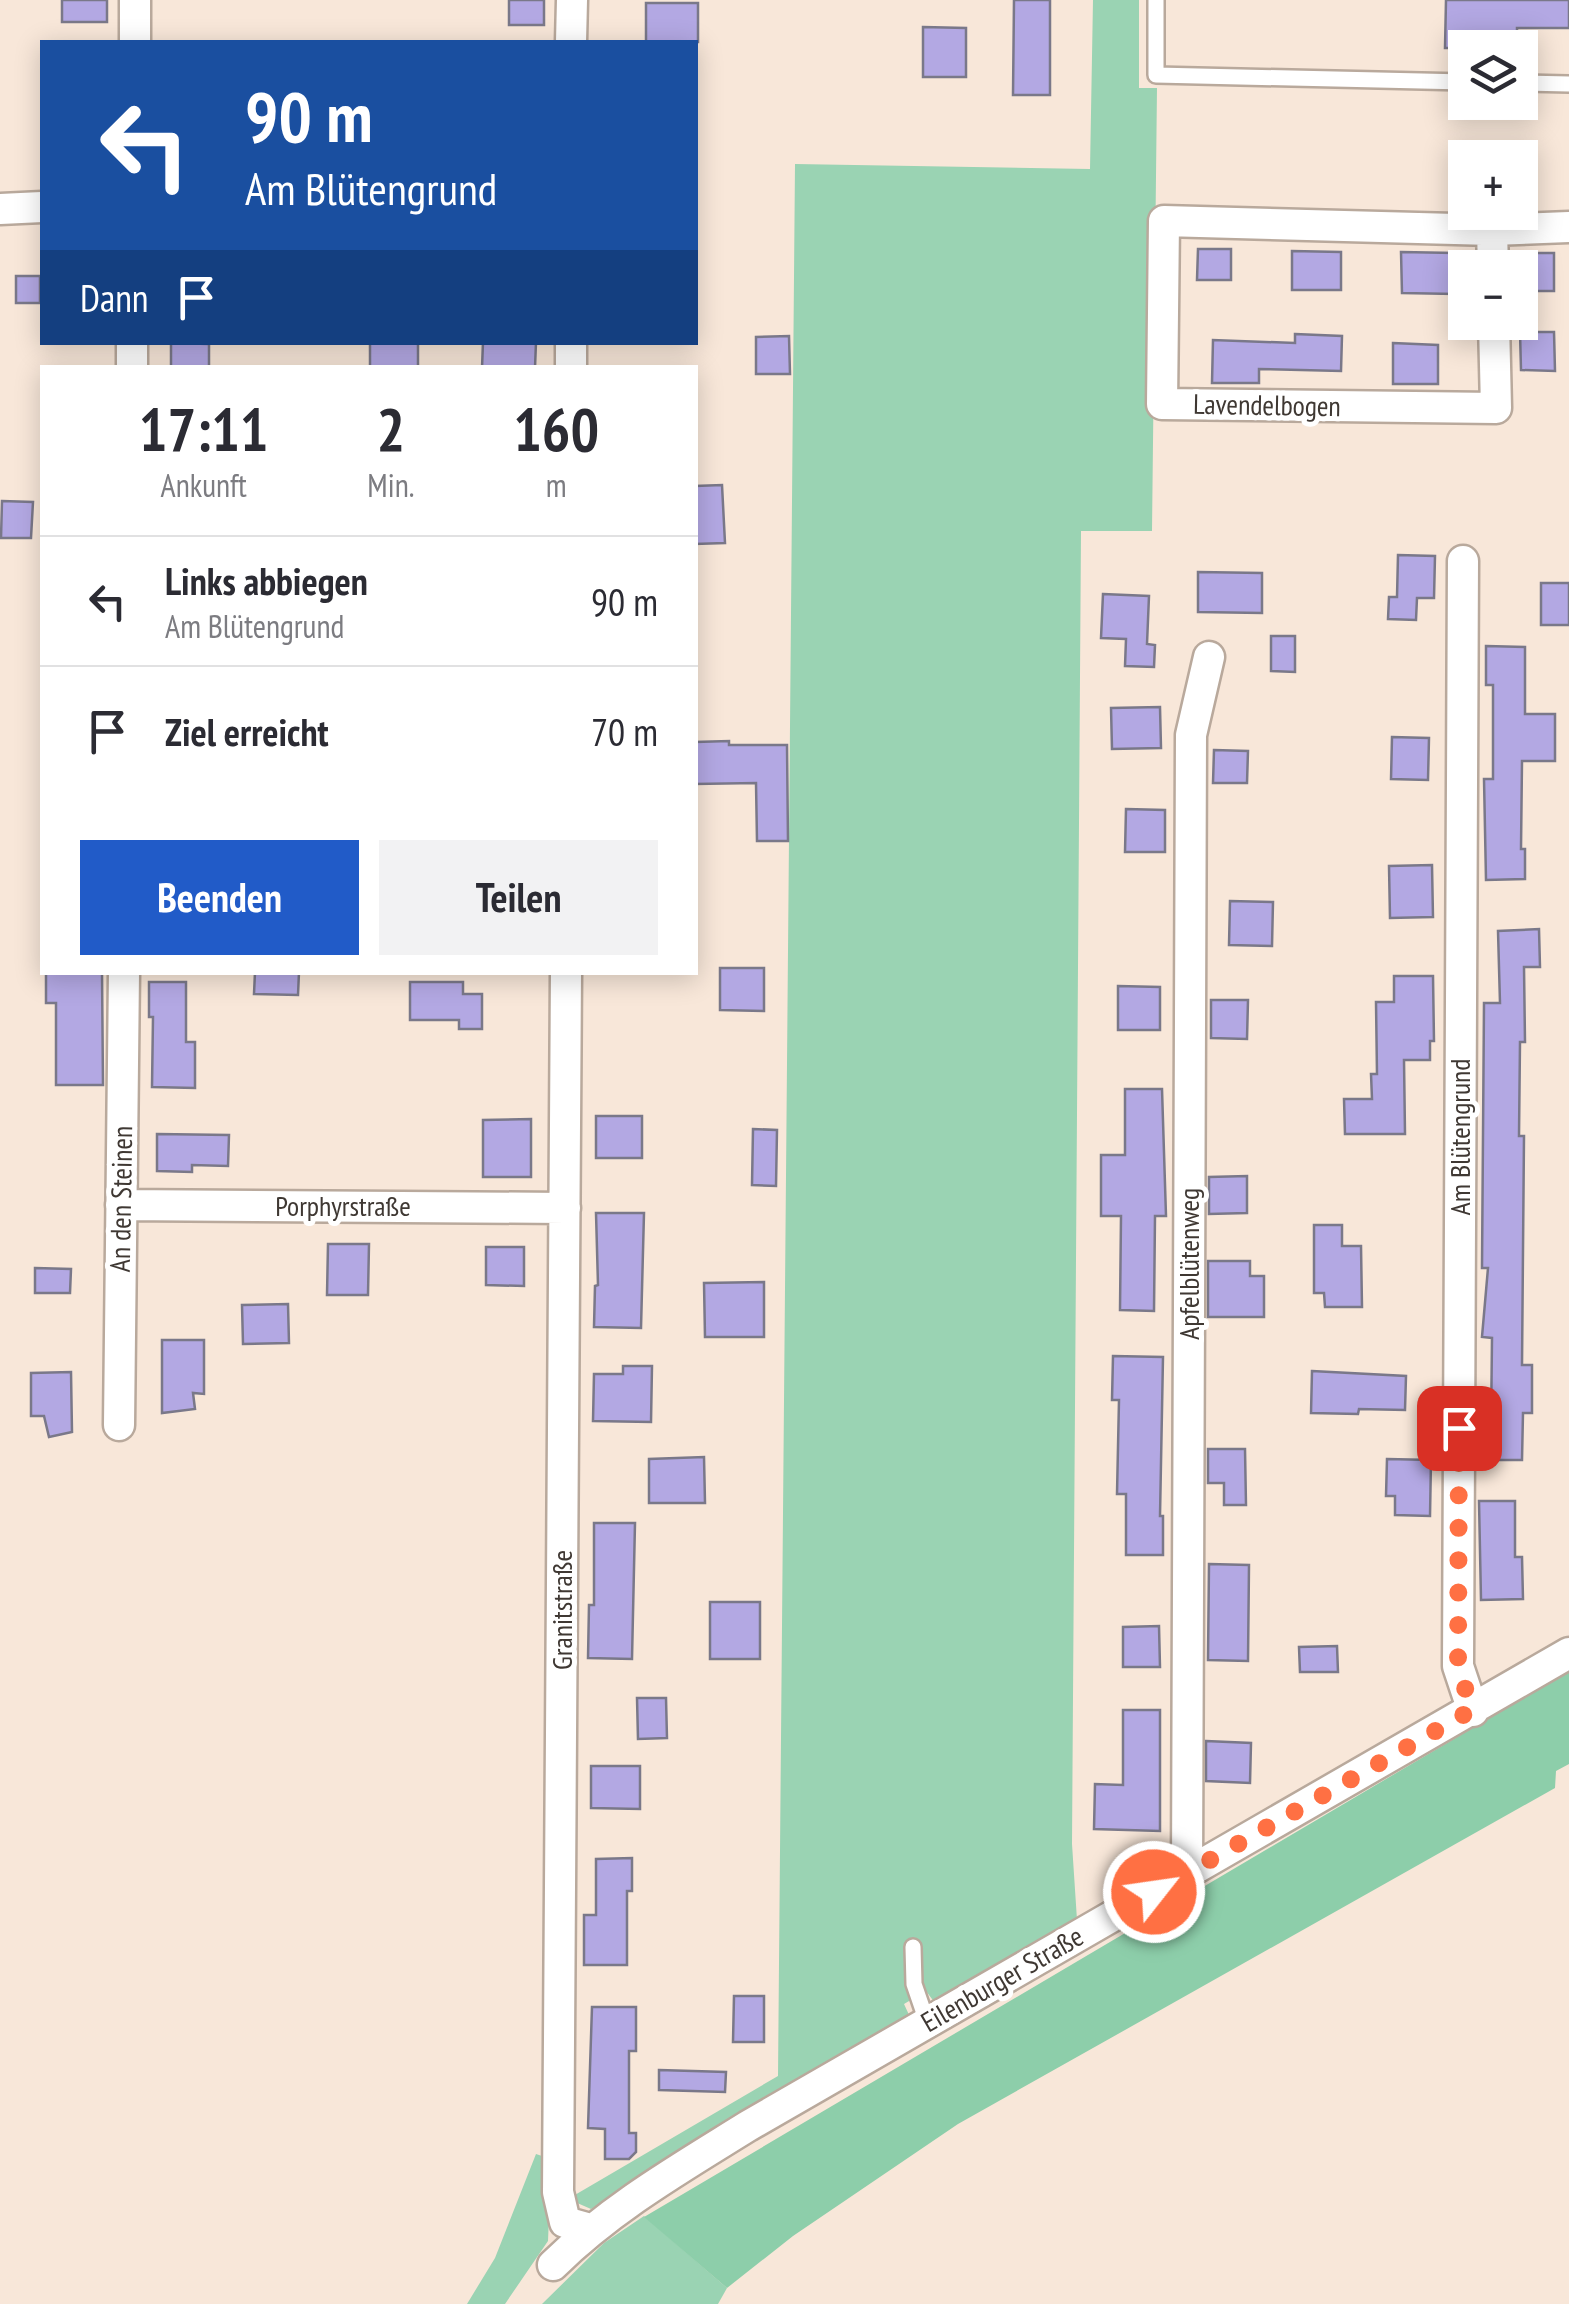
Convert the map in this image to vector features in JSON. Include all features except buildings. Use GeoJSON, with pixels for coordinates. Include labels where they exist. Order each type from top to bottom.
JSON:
{"type":"FeatureCollection","features":[{"type":"Feature","properties":{"kind":"street"},"geometry":{"type":"LineString","coordinates":[[135,40],[136,0]]}},
{"type":"Feature","properties":{"kind":"street"},"geometry":{"type":"LineString","coordinates":[[572,0],[572,40]]}},
{"type":"Feature","properties":{"kind":"street"},"geometry":{"type":"LineString","coordinates":[[0,208],[40,207]]}},
{"type":"Feature","properties":{"kind":"street","name":"Lavendelbogen"},"geometry":{"type":"LineString","coordinates":[[1448,229],[1164,222],[1162,404],[1496,408],[1494,340]]}},
{"type":"Feature","properties":{"kind":"street","name":"Lavendelbogen"},"geometry":{"type":"LineString","coordinates":[[1538,228],[1569,227]]}},
{"type":"Feature","properties":{"kind":"street"},"geometry":{"type":"LineString","coordinates":[[1492,230],[1493,250]]}},
{"type":"Feature","properties":{"kind":"street","name":"Am Blütengrund"},"geometry":{"type":"LineString","coordinates":[[1463,561],[1458,1666],[1472,1710]]}},
{"type":"Feature","properties":{"kind":"street","name":"Apfelblütenweg"},"geometry":{"type":"LineString","coordinates":[[1187,1874],[1191,735],[1209,656]]}},
{"type":"Feature","properties":{"kind":"street","name":"An den Steinen"},"geometry":{"type":"LineString","coordinates":[[119,1425],[124,975]]}},
{"type":"Feature","properties":{"kind":"street","name":"Granitstraße"},"geometry":{"type":"LineString","coordinates":[[566,975],[558,2192],[564,2222],[590,2229]]}},
{"type":"Feature","properties":{"kind":"street","name":"Porphyrstraße"},"geometry":{"type":"LineString","coordinates":[[121,1205],[565,1208]]}},
{"type":"Feature","properties":{"kind":"street","name":"Eilenburger Straße"},"geometry":{"type":"LineString","coordinates":[[553,2265],[590,2229],[731,2137],[1569,1653]]}},
{"type":"Feature","properties":{"kind":"lane"},"geometry":{"type":"LineString","coordinates":[[1156,0],[1156,74],[1448,82]]}},
{"type":"Feature","properties":{"kind":"lane"},"geometry":{"type":"LineString","coordinates":[[1538,83],[1569,84]]}},
{"type":"Feature","properties":{"kind":"lane"},"geometry":{"type":"LineString","coordinates":[[913,1947],[914,1984],[928,2022]]}},
{"type":"Feature","properties":{"kind":"green space"},"geometry":{"type":"Polygon","coordinates":[[[1093,0],[1139,0],[1139,88],[1157,88],[1152,531],[1081,531],[1072,1844],[1077,1920],[935,2003],[926,1991],[904,2004],[910,2017],[591,2209],[568,2199],[778,2076],[795,164],[1090,169],[1093,0]]]}},
{"type":"Feature","properties":{"kind":"green space"},"geometry":{"type":"Polygon","coordinates":[[[1569,1671],[1569,1764],[1556,1771],[1555,1788],[958,2124],[793,2236],[727,2288],[644,2217],[1569,1671]]]}},
{"type":"Feature","properties":{"kind":"green space"},"geometry":{"type":"Polygon","coordinates":[[[536,2154],[542,2156],[548,2241],[505,2304],[467,2304],[495,2258],[536,2154]]]}},
{"type":"Feature","properties":{"kind":"green space"},"geometry":{"type":"Polygon","coordinates":[[[644,2216],[727,2288],[718,2304],[542,2304],[604,2243],[644,2216]]]}},
{"type":"Feature","properties":{"kind":"route"},"geometry":{"type":"LineString","coordinates":[[1154,1892],[1472,1710],[1458,1666],[1459,1428]]}}]}
